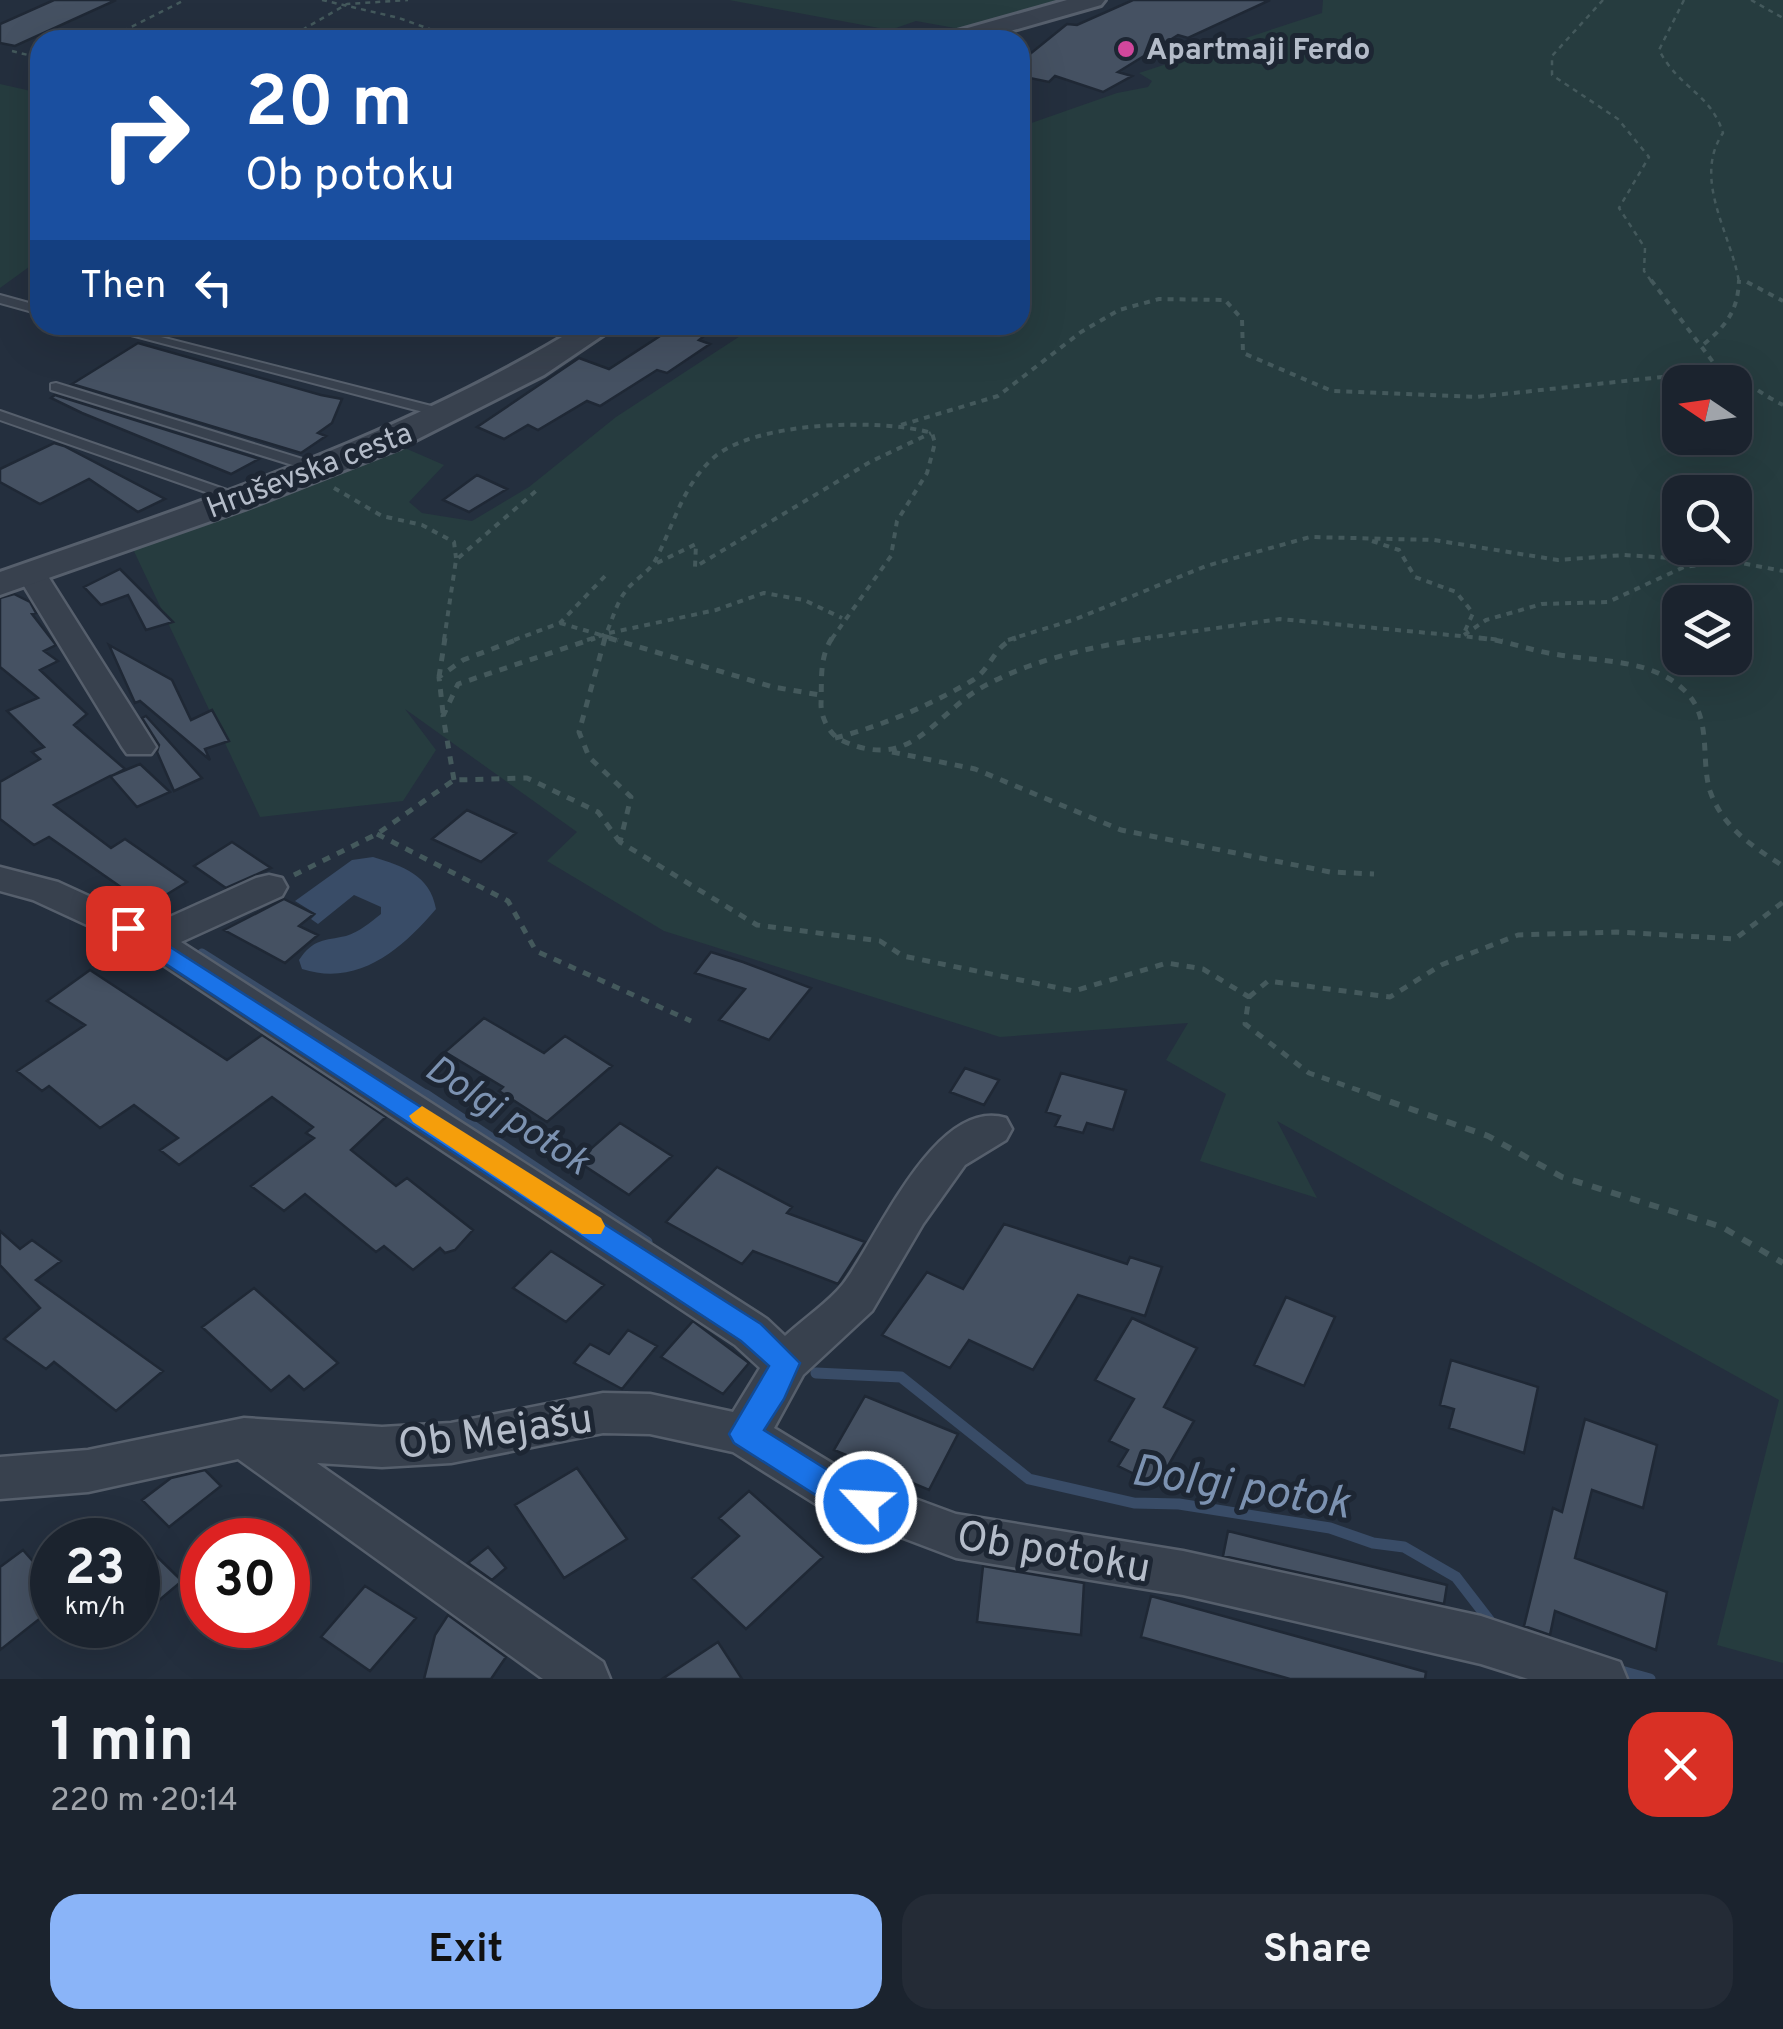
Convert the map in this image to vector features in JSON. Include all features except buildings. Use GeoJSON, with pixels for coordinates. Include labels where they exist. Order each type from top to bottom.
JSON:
{"type":"FeatureCollection","features":[{"type":"Feature","properties":{"kind":"street"},"geometry":{"type":"LineString","coordinates":[[987,30],[1093,0]]}},
{"type":"Feature","properties":{"kind":"street","name":"Hruševska cesta"},"geometry":{"type":"LineString","coordinates":[[15,579],[315,471],[446,414],[586,335]]}},
{"type":"Feature","properties":{"kind":"street"},"geometry":{"type":"LineString","coordinates":[[15,579],[139,747]]}},
{"type":"Feature","properties":{"kind":"street"},"geometry":{"type":"LineString","coordinates":[[0,879],[46,891],[152,940],[751,1332],[785,1363]]}},
{"type":"Feature","properties":{"kind":"street"},"geometry":{"type":"LineString","coordinates":[[152,940],[269,887]]}},
{"type":"Feature","properties":{"kind":"street"},"geometry":{"type":"LineString","coordinates":[[744,1434],[774,1390],[785,1363],[858,1298],[908,1212],[951,1154],[992,1129]]}},
{"type":"Feature","properties":{"kind":"street","name":"Ob Mejašu"},"geometry":{"type":"LineString","coordinates":[[0,1478],[88,1471],[244,1438],[382,1447],[450,1443],[603,1413],[650,1414],[744,1434]]}},
{"type":"Feature","properties":{"kind":"street","name":"Ob potoku"},"geometry":{"type":"LineString","coordinates":[[744,1434],[836,1491],[956,1536],[1184,1573],[1480,1640],[1602,1679]]}},
{"type":"Feature","properties":{"kind":"street"},"geometry":{"type":"LineString","coordinates":[[244,1438],[424,1570],[572,1666],[585,1679]]}},
{"type":"Feature","properties":{"kind":"lane"},"geometry":{"type":"LineString","coordinates":[[0,299],[30,307]]}},
{"type":"Feature","properties":{"kind":"lane"},"geometry":{"type":"LineString","coordinates":[[139,335],[446,414]]}},
{"type":"Feature","properties":{"kind":"lane"},"geometry":{"type":"LineString","coordinates":[[56,387],[315,471]]}},
{"type":"Feature","properties":{"kind":"lane"},"geometry":{"type":"LineString","coordinates":[[0,415],[239,499]]}},
{"type":"Feature","properties":{"kind":"path"},"geometry":{"type":"LineString","coordinates":[[125,30],[185,0]]}},
{"type":"Feature","properties":{"kind":"path"},"geometry":{"type":"LineString","coordinates":[[322,0],[429,30]]}},
{"type":"Feature","properties":{"kind":"path"},"geometry":{"type":"LineString","coordinates":[[302,30],[347,4],[408,0]]}},
{"type":"Feature","properties":{"kind":"path"},"geometry":{"type":"LineString","coordinates":[[1603,0],[1552,56],[1552,75],[1584,98],[1621,116],[1636,134],[1648,157],[1620,208],[1645,248],[1644,270],[1704,344],[1713,362],[1770,398]]}},
{"type":"Feature","properties":{"kind":"path"},"geometry":{"type":"LineString","coordinates":[[1684,0],[1658,50],[1673,76],[1715,108],[1723,132],[1709,156],[1711,185],[1737,238]]}},
{"type":"Feature","properties":{"kind":"path"},"geometry":{"type":"LineString","coordinates":[[1750,0],[1783,18]]}},
{"type":"Feature","properties":{"kind":"path"},"geometry":{"type":"LineString","coordinates":[[12,51],[30,56]]}},
{"type":"Feature","properties":{"kind":"path"},"geometry":{"type":"LineString","coordinates":[[1704,344],[1722,335],[1740,312],[1747,282],[1740,253]]}},
{"type":"Feature","properties":{"kind":"path"},"geometry":{"type":"LineString","coordinates":[[1747,282],[1783,301]]}},
{"type":"Feature","properties":{"kind":"path"},"geometry":{"type":"LineString","coordinates":[[877,429],[929,420],[1009,390],[1080,331],[1127,303],[1159,297],[1225,300],[1242,319],[1243,353],[1332,391],[1476,397],[1662,377]]}},
{"type":"Feature","properties":{"kind":"path"},"geometry":{"type":"LineString","coordinates":[[1752,391],[1783,404]]}},
{"type":"Feature","properties":{"kind":"path"},"geometry":{"type":"LineString","coordinates":[[654,564],[686,489],[713,457],[739,442],[795,428],[911,428],[932,433]]}},
{"type":"Feature","properties":{"kind":"path"},"geometry":{"type":"LineString","coordinates":[[620,842],[631,797],[588,757],[579,732],[606,634],[626,592],[654,564],[696,544],[695,567],[716,558],[781,522],[893,446],[932,433]]}},
{"type":"Feature","properties":{"kind":"path"},"geometry":{"type":"LineString","coordinates":[[932,433],[935,444],[927,473],[897,522],[891,556],[842,618],[824,652],[821,714],[834,738],[867,752],[889,752],[975,769],[1120,830],[1296,866],[1374,874]]}},
{"type":"Feature","properties":{"kind":"path"},"geometry":{"type":"LineString","coordinates":[[315,471],[382,516],[422,525],[454,542],[456,560],[439,678],[454,780]]}},
{"type":"Feature","properties":{"kind":"path"},"geometry":{"type":"LineString","coordinates":[[456,560],[536,491]]}},
{"type":"Feature","properties":{"kind":"path"},"geometry":{"type":"LineString","coordinates":[[834,738],[874,728],[977,678],[1004,642],[1076,619],[1206,566],[1310,537],[1434,540],[1558,560],[1624,555],[1662,557]]}},
{"type":"Feature","properties":{"kind":"path"},"geometry":{"type":"LineString","coordinates":[[1364,538],[1399,550],[1415,577],[1456,592],[1473,613],[1462,636]]}},
{"type":"Feature","properties":{"kind":"path"},"geometry":{"type":"LineString","coordinates":[[1462,636],[1486,620],[1542,604],[1608,602],[1684,567],[1705,565]]}},
{"type":"Feature","properties":{"kind":"path"},"geometry":{"type":"LineString","coordinates":[[1752,565],[1783,571]]}},
{"type":"Feature","properties":{"kind":"path"},"geometry":{"type":"LineString","coordinates":[[439,678],[464,660],[560,624],[606,575]]}},
{"type":"Feature","properties":{"kind":"path"},"geometry":{"type":"LineString","coordinates":[[443,716],[458,684],[488,670],[606,634],[716,610],[764,593],[804,600],[842,618]]}},
{"type":"Feature","properties":{"kind":"path"},"geometry":{"type":"LineString","coordinates":[[889,752],[925,735],[986,685],[1087,648],[1280,619],[1462,636],[1628,664],[1661,674],[1686,692],[1700,714],[1709,759],[1709,788],[1722,816],[1742,840],[1783,866]]}},
{"type":"Feature","properties":{"kind":"path"},"geometry":{"type":"LineString","coordinates":[[560,624],[606,634],[639,650],[680,657],[773,687],[820,695]]}},
{"type":"Feature","properties":{"kind":"path"},"geometry":{"type":"LineString","coordinates":[[977,678],[986,685]]}},
{"type":"Feature","properties":{"kind":"path"},"geometry":{"type":"LineString","coordinates":[[269,887],[377,834],[454,780],[527,778],[598,812],[620,842],[758,924],[880,941],[903,956],[1074,991],[1167,963],[1203,968],[1248,997]]}},
{"type":"Feature","properties":{"kind":"path"},"geometry":{"type":"LineString","coordinates":[[377,834],[508,900],[536,951],[691,1021]]}},
{"type":"Feature","properties":{"kind":"path"},"geometry":{"type":"LineString","coordinates":[[1783,902],[1734,939],[1617,932],[1518,936],[1441,965],[1390,997],[1268,981],[1248,997],[1244,1024],[1309,1073],[1488,1136],[1562,1177],[1722,1227],[1783,1263]]}},
{"type":"Feature","properties":{"kind":"green space"},"geometry":{"type":"Polygon","coordinates":[[[729,0],[1066,0],[966,30],[916,21],[890,30],[729,0]]]}},
{"type":"Feature","properties":{"kind":"green space"},"geometry":{"type":"Polygon","coordinates":[[[1323,0],[1783,0],[1783,1663],[1717,1645],[1779,1400],[1277,1121],[1317,1198],[1200,1161],[1226,1094],[1166,1060],[1188,1023],[1000,1037],[664,931],[547,861],[577,832],[405,709],[436,750],[403,801],[260,817],[131,545],[398,445],[444,465],[409,502],[422,513],[472,521],[529,487],[616,417],[742,335],[1030,335],[1030,123],[1117,93],[1148,87],[1152,81],[1139,73],[1322,13],[1323,0]]]}},
{"type":"Feature","properties":{"kind":"green space"},"geometry":{"type":"Polygon","coordinates":[[[0,84],[30,91],[30,266],[0,288],[0,84]]]}},
{"type":"Feature","properties":{"kind":"water"},"geometry":{"type":"Polygon","coordinates":[[[373,857],[414,874],[428,888],[436,909],[393,951],[360,969],[322,973],[302,969],[299,960],[310,948],[360,929],[381,914],[381,907],[354,895],[318,924],[311,919],[316,914],[295,901],[352,860],[373,857]]]}},
{"type":"Feature","properties":{"kind":"waterway","name":"Dolgi potok"},"geometry":{"type":"LineString","coordinates":[[202,953],[430,1097]]}},
{"type":"Feature","properties":{"kind":"waterway","name":"Dolgi potok"},"geometry":{"type":"LineString","coordinates":[[426,1095],[647,1242]]}},
{"type":"Feature","properties":{"kind":"waterway","name":"Dolgi potok"},"geometry":{"type":"LineString","coordinates":[[816,1373],[901,1377],[1029,1479],[1134,1503],[1179,1504],[1330,1528],[1373,1543],[1404,1547],[1456,1577],[1493,1625]]}},
{"type":"Feature","properties":{"kind":"waterway","name":"Dolgi potok"},"geometry":{"type":"LineString","coordinates":[[1614,1669],[1650,1679]]}},
{"type":"Feature","properties":{"kind":"slow traffic"},"geometry":{"type":"LineString","coordinates":[[422,1116],[592,1226]]}},
{"type":"Feature","properties":{"kind":"place","name":"Apartmaji Ferdo"},"geometry":{"type":"Point","coordinates":[1126,49]}},
{"type":"Feature","properties":{"kind":"route"},"geometry":{"type":"LineString","coordinates":[[128,928],[751,1332],[785,1363],[774,1390],[744,1434],[836,1491],[866,1502]]}}]}
